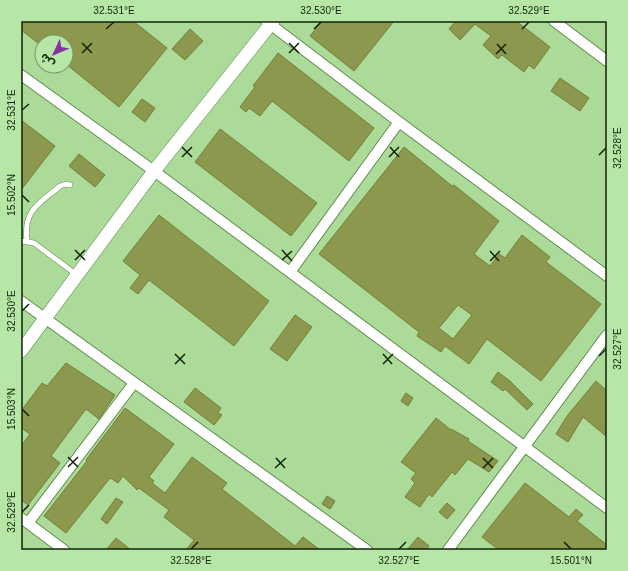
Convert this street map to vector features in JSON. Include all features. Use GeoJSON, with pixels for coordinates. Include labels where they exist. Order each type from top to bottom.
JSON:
{"type":"FeatureCollection","features":[{"type":"Feature","properties":{"kind":"street"},"geometry":{"type":"LineString","coordinates":[[554,21],[607,61]]}},
{"type":"Feature","properties":{"kind":"street"},"geometry":{"type":"LineString","coordinates":[[21,351],[154,171],[270,22],[399,122],[607,276]]}},
{"type":"Feature","properties":{"kind":"street"},"geometry":{"type":"LineString","coordinates":[[21,75],[154,171],[607,508]]}},
{"type":"Feature","properties":{"kind":"street"},"geometry":{"type":"LineString","coordinates":[[290,272],[399,122]]}},
{"type":"Feature","properties":{"kind":"street"},"geometry":{"type":"LineString","coordinates":[[21,301],[367,550]]}},
{"type":"Feature","properties":{"kind":"street"},"geometry":{"type":"LineString","coordinates":[[448,550],[607,335]]}},
{"type":"Feature","properties":{"kind":"street"},"geometry":{"type":"LineString","coordinates":[[64,550],[24,520],[134,383]]}},
{"type":"Feature","properties":{"kind":"lane"},"geometry":{"type":"LineString","coordinates":[[28,241],[26,231],[29,214],[60,186],[70,184]]}},
{"type":"Feature","properties":{"kind":"lane"},"geometry":{"type":"LineString","coordinates":[[21,242],[28,241],[34,243],[78,275]]}},
{"type":"Feature","properties":{"kind":"building"},"geometry":{"type":"Polygon","coordinates":[[[21,21],[133,21],[167,48],[119,107],[74,70],[74,34],[34,34],[34,40],[21,30],[21,21]]]}},
{"type":"Feature","properties":{"kind":"building"},"geometry":{"type":"Polygon","coordinates":[[[322,21],[394,21],[354,71],[310,36],[322,21]]]}},
{"type":"Feature","properties":{"kind":"building"},"geometry":{"type":"Polygon","coordinates":[[[456,21],[516,21],[550,47],[534,69],[529,65],[524,72],[502,55],[498,59],[483,45],[491,36],[475,24],[460,40],[449,29],[456,21]]]}},
{"type":"Feature","properties":{"kind":"building"},"geometry":{"type":"Polygon","coordinates":[[[190,29],[203,41],[185,60],[172,49],[190,29]]]}},
{"type":"Feature","properties":{"kind":"building"},"geometry":{"type":"Polygon","coordinates":[[[278,53],[374,128],[349,161],[272,101],[260,116],[249,108],[246,112],[240,107],[255,87],[253,86],[278,53]]]}},
{"type":"Feature","properties":{"kind":"building"},"geometry":{"type":"Polygon","coordinates":[[[560,78],[589,98],[580,111],[551,91],[560,78]]]}},
{"type":"Feature","properties":{"kind":"building"},"geometry":{"type":"Polygon","coordinates":[[[142,99],[155,108],[145,122],[132,112],[142,99]]]}},
{"type":"Feature","properties":{"kind":"building"},"geometry":{"type":"Polygon","coordinates":[[[21,120],[55,146],[21,190],[21,120]]]}},
{"type":"Feature","properties":{"kind":"building"},"geometry":{"type":"Polygon","coordinates":[[[220,129],[317,203],[291,236],[195,162],[220,129]]]}},
{"type":"Feature","properties":{"kind":"building"},"geometry":{"type":"Polygon","coordinates":[[[404,147],[452,186],[454,185],[499,221],[474,254],[490,266],[499,254],[505,258],[522,235],[550,257],[546,262],[601,304],[541,381],[487,339],[469,364],[445,346],[441,352],[417,336],[419,332],[319,254],[404,147]],[[458,305],[439,328],[453,339],[472,315],[458,305]]]}},
{"type":"Feature","properties":{"kind":"building"},"geometry":{"type":"Polygon","coordinates":[[[79,154],[105,175],[95,187],[69,166],[79,154]]]}},
{"type":"Feature","properties":{"kind":"building"},"geometry":{"type":"Polygon","coordinates":[[[159,215],[269,301],[234,346],[149,280],[138,294],[130,288],[140,275],[123,261],[159,215]]]}},
{"type":"Feature","properties":{"kind":"building"},"geometry":{"type":"Polygon","coordinates":[[[295,315],[312,327],[287,361],[270,349],[295,315]]]}},
{"type":"Feature","properties":{"kind":"building"},"geometry":{"type":"Polygon","coordinates":[[[66,363],[115,395],[99,419],[86,409],[51,456],[60,463],[28,505],[21,500],[21,446],[30,434],[21,428],[21,411],[42,383],[47,386],[66,363]]]}},
{"type":"Feature","properties":{"kind":"building"},"geometry":{"type":"Polygon","coordinates":[[[498,372],[510,381],[533,404],[527,410],[505,389],[503,391],[491,382],[498,372]]]}},
{"type":"Feature","properties":{"kind":"building"},"geometry":{"type":"Polygon","coordinates":[[[596,381],[607,391],[607,437],[583,417],[568,442],[556,434],[567,416],[596,381]]]}},
{"type":"Feature","properties":{"kind":"building"},"geometry":{"type":"Polygon","coordinates":[[[195,388],[221,408],[218,413],[222,415],[214,425],[184,402],[195,388]]]}},
{"type":"Feature","properties":{"kind":"building"},"geometry":{"type":"Polygon","coordinates":[[[406,393],[413,398],[408,406],[401,401],[406,393]]]}},
{"type":"Feature","properties":{"kind":"building"},"geometry":{"type":"Polygon","coordinates":[[[125,408],[174,444],[149,477],[154,481],[152,483],[165,493],[192,457],[227,483],[222,489],[295,546],[303,537],[320,550],[186,550],[194,540],[164,517],[169,510],[139,488],[137,490],[123,476],[118,483],[110,478],[66,533],[44,516],[87,461],[86,460],[125,408]]]}},
{"type":"Feature","properties":{"kind":"building"},"geometry":{"type":"Polygon","coordinates":[[[436,418],[451,430],[469,439],[468,441],[498,461],[489,472],[468,459],[455,475],[452,472],[432,497],[429,494],[420,507],[405,497],[415,483],[411,479],[416,473],[401,462],[436,418]]]}},
{"type":"Feature","properties":{"kind":"building"},"geometry":{"type":"Polygon","coordinates":[[[525,483],[569,517],[576,509],[583,515],[577,521],[607,545],[607,550],[499,550],[482,537],[525,483]]]}},
{"type":"Feature","properties":{"kind":"building"},"geometry":{"type":"Polygon","coordinates":[[[327,496],[335,501],[330,509],[322,504],[327,496]]]}},
{"type":"Feature","properties":{"kind":"building"},"geometry":{"type":"Polygon","coordinates":[[[116,498],[123,502],[107,524],[101,519],[116,498]]]}},
{"type":"Feature","properties":{"kind":"building"},"geometry":{"type":"Polygon","coordinates":[[[447,503],[455,510],[447,519],[439,512],[447,503]]]}},
{"type":"Feature","properties":{"kind":"building"},"geometry":{"type":"Polygon","coordinates":[[[418,537],[429,546],[426,550],[407,550],[418,537]]]}},
{"type":"Feature","properties":{"kind":"building"},"geometry":{"type":"Polygon","coordinates":[[[116,538],[131,550],[106,550],[116,538]]]}}]}
